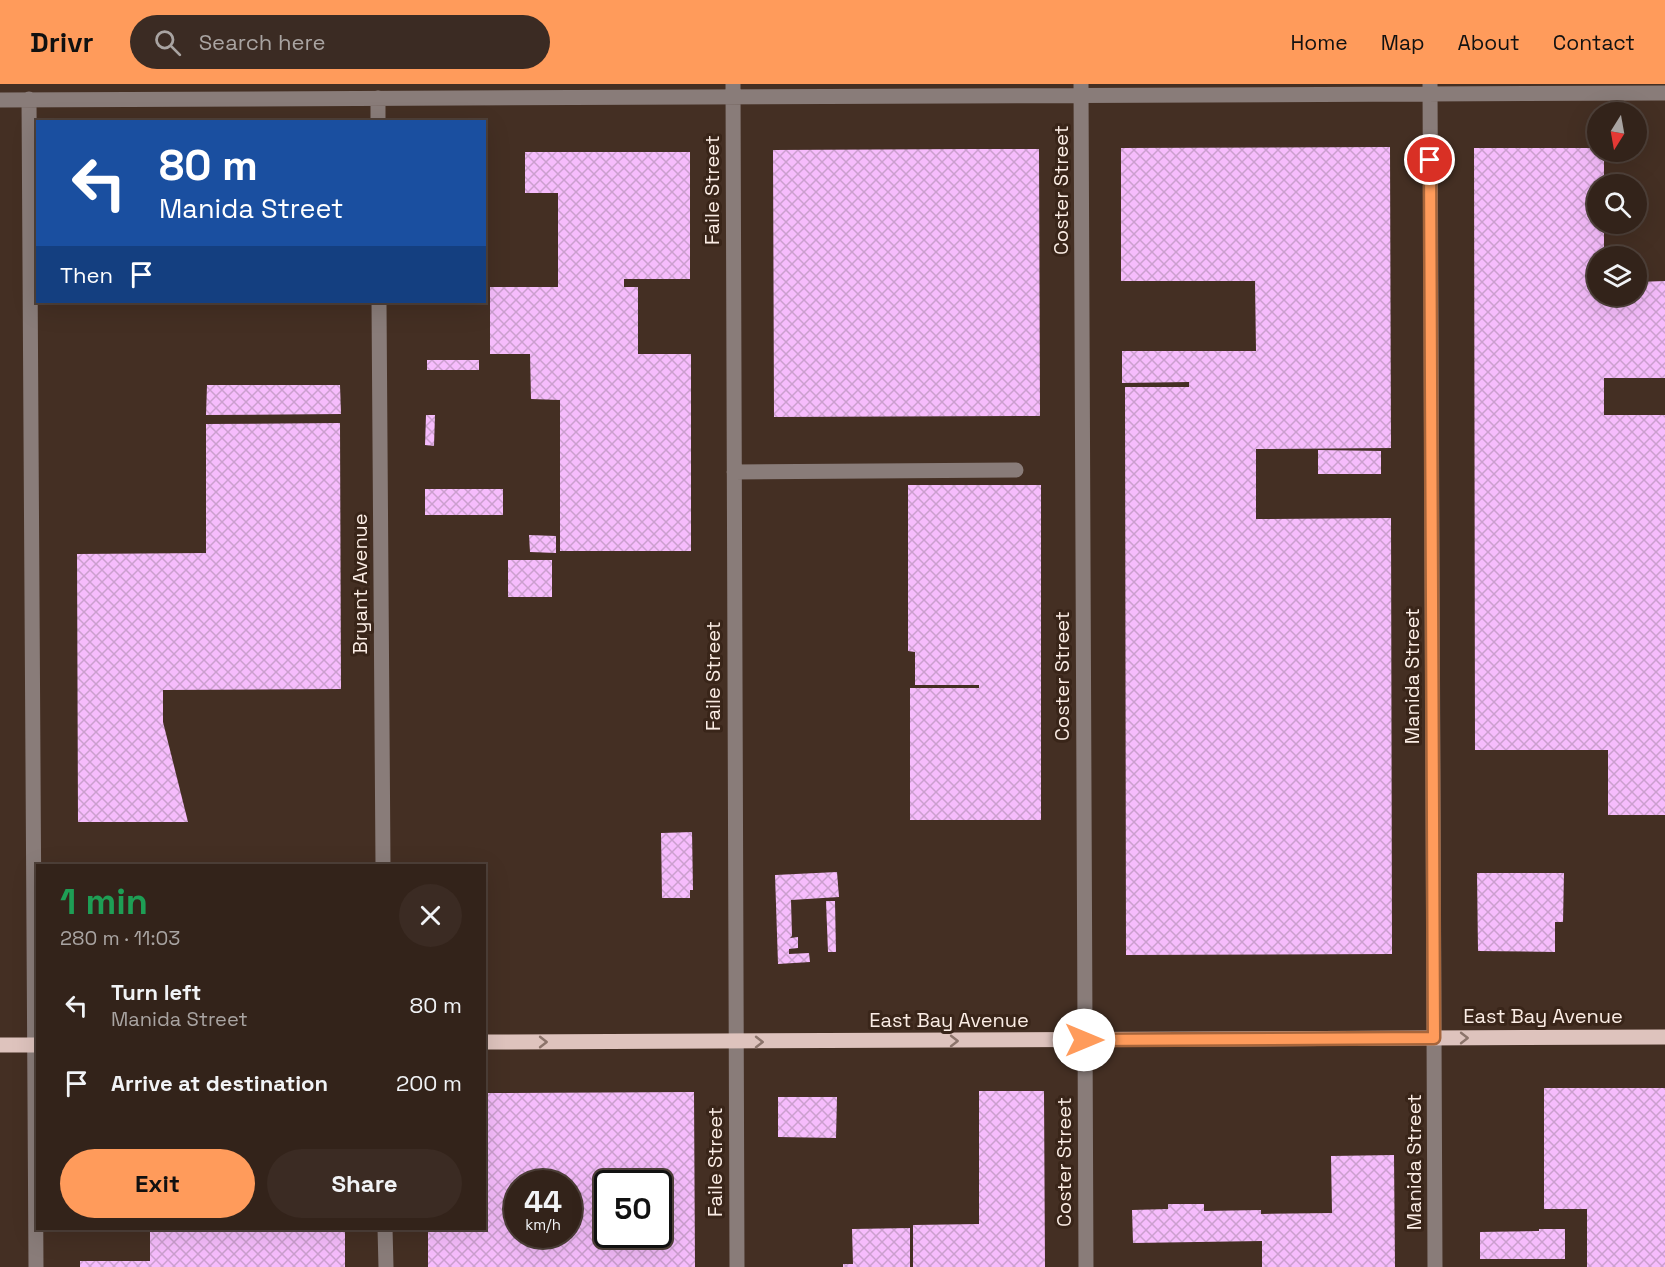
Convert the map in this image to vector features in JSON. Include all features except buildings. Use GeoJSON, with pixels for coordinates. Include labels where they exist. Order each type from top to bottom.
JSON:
{"type":"FeatureCollection","features":[{"type":"Feature","properties":{"kind":"main road","name":"East Bay Avenue"},"geometry":{"type":"LineString","coordinates":[[486,1042],[1665,1037]]}},
{"type":"Feature","properties":{"kind":"main road"},"geometry":{"type":"LineString","coordinates":[[0,1045],[36,1045]]}},
{"type":"Feature","properties":{"kind":"street"},"geometry":{"type":"LineString","coordinates":[[0,99],[343,91],[378,98],[733,91],[1430,89],[1665,93]]}},
{"type":"Feature","properties":{"kind":"street","name":"Manida Street"},"geometry":{"type":"LineString","coordinates":[[1430,89],[1436,1267]]}},
{"type":"Feature","properties":{"kind":"street","name":"Coster Street"},"geometry":{"type":"LineString","coordinates":[[1081,90],[1086,1267]]}},
{"type":"Feature","properties":{"kind":"street","name":"Faile Street"},"geometry":{"type":"LineString","coordinates":[[733,91],[737,1267]]}},
{"type":"Feature","properties":{"kind":"street"},"geometry":{"type":"LineString","coordinates":[[378,98],[378,120]]}},
{"type":"Feature","properties":{"kind":"street"},"geometry":{"type":"LineString","coordinates":[[29,99],[36,927]]}},
{"type":"Feature","properties":{"kind":"street","name":"Bryant Avenue"},"geometry":{"type":"LineString","coordinates":[[379,303],[383,864]]}},
{"type":"Feature","properties":{"kind":"street"},"geometry":{"type":"LineString","coordinates":[[734,472],[1016,470]]}},
{"type":"Feature","properties":{"kind":"street"},"geometry":{"type":"LineString","coordinates":[[36,1230],[36,1267]]}},
{"type":"Feature","properties":{"kind":"street"},"geometry":{"type":"LineString","coordinates":[[385,1230],[386,1267]]}},
{"type":"Feature","properties":{"kind":"route"},"geometry":{"type":"LineString","coordinates":[[1084,1040],[1434,1038],[1430,160]]}}]}
